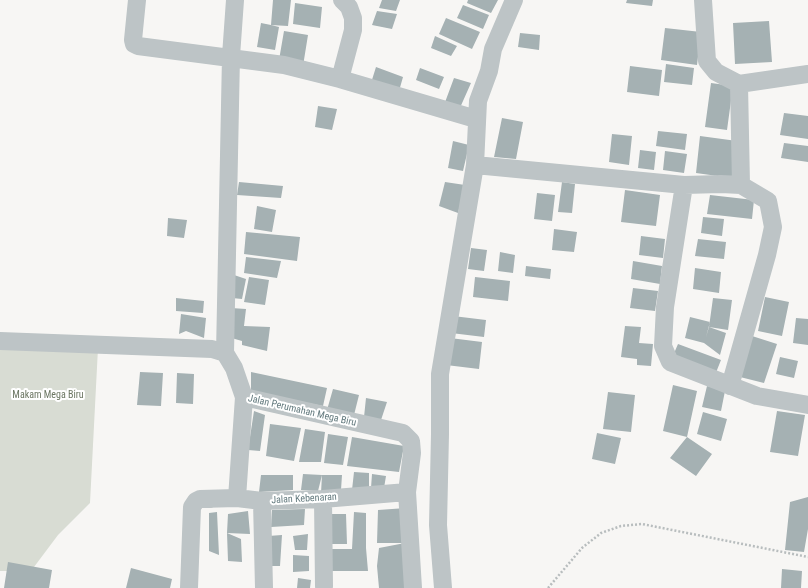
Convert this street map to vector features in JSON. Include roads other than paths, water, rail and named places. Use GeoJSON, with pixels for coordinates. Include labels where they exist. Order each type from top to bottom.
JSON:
{"type":"FeatureCollection","features":[{"type":"Feature","properties":{"kind":"street"},"geometry":{"type":"LineString","coordinates":[[137,0],[133,40],[134,44],[231,56],[284,65],[340,79],[476,119]]}},
{"type":"Feature","properties":{"kind":"street"},"geometry":{"type":"LineString","coordinates":[[0,341],[212,349],[225,353],[231,56],[235,0]]}},
{"type":"Feature","properties":{"kind":"street"},"geometry":{"type":"LineString","coordinates":[[340,79],[353,30],[353,18],[349,7],[342,0]]}},
{"type":"Feature","properties":{"kind":"street"},"geometry":{"type":"LineString","coordinates":[[443,588],[438,525],[440,374],[475,165],[478,101],[488,71],[493,49],[514,0]]}},
{"type":"Feature","properties":{"kind":"street"},"geometry":{"type":"LineString","coordinates":[[703,0],[707,61],[716,72],[726,79],[739,84],[808,74]]}},
{"type":"Feature","properties":{"kind":"street"},"geometry":{"type":"LineString","coordinates":[[739,84],[741,185]]}},
{"type":"Feature","properties":{"kind":"street"},"geometry":{"type":"LineString","coordinates":[[475,165],[684,185],[741,185],[768,201],[773,227],[767,255],[730,386]]}},
{"type":"Feature","properties":{"kind":"street"},"geometry":{"type":"LineString","coordinates":[[684,185],[665,307],[663,346],[670,362],[757,396],[808,405]]}},
{"type":"Feature","properties":{"kind":"street","name":"Jalan Perumahan Mega Biru"},"geometry":{"type":"LineString","coordinates":[[225,353],[234,368],[244,397],[404,433],[411,440],[412,453],[407,492],[413,588]]}},
{"type":"Feature","properties":{"kind":"street"},"geometry":{"type":"LineString","coordinates":[[236,498],[244,397]]}},
{"type":"Feature","properties":{"kind":"street","name":"Jalan Kebenaran"},"geometry":{"type":"LineString","coordinates":[[189,588],[192,507],[200,499],[236,498],[262,501],[323,499],[407,492]]}},
{"type":"Feature","properties":{"kind":"street"},"geometry":{"type":"LineString","coordinates":[[323,499],[324,586]]}},
{"type":"Feature","properties":{"kind":"street"},"geometry":{"type":"LineString","coordinates":[[262,501],[264,588]]}},
{"type":"Feature","properties":{"kind":"park label","name":"Makam Mega Biru"},"geometry":{"type":"Point","coordinates":[48,395]}}]}
